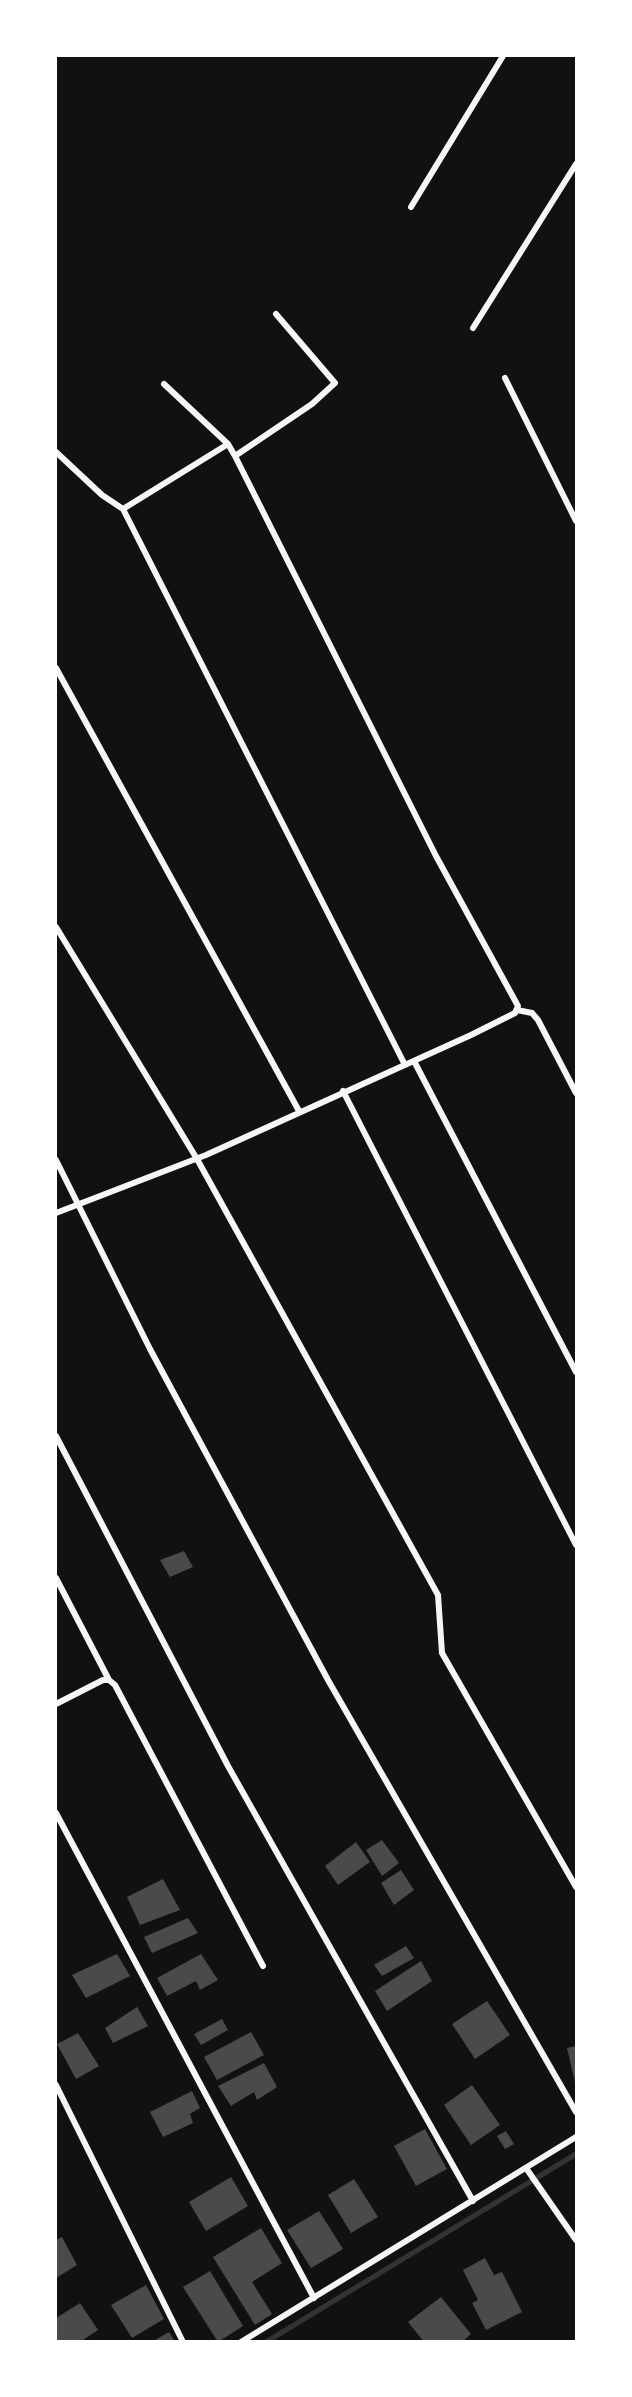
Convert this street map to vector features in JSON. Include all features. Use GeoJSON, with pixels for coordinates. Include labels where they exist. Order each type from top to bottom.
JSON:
{"type":"FeatureCollection","features":[{"type":"Feature","properties":{"kind":"street"},"geometry":{"type":"LineString","coordinates":[[411,207],[503,56]]}},
{"type":"Feature","properties":{"kind":"street"},"geometry":{"type":"LineString","coordinates":[[473,328],[576,164]]}},
{"type":"Feature","properties":{"kind":"street"},"geometry":{"type":"LineString","coordinates":[[235,456],[312,404],[335,383],[276,314]]}},
{"type":"Feature","properties":{"kind":"street"},"geometry":{"type":"LineString","coordinates":[[505,378],[576,521]]}},
{"type":"Feature","properties":{"kind":"street"},"geometry":{"type":"LineString","coordinates":[[164,384],[228,444],[235,456],[436,856],[514,999],[517,1010]]}},
{"type":"Feature","properties":{"kind":"street"},"geometry":{"type":"LineString","coordinates":[[123,508],[228,444]]}},
{"type":"Feature","properties":{"kind":"street"},"geometry":{"type":"LineString","coordinates":[[56,452],[102,495],[123,508],[405,1065]]}},
{"type":"Feature","properties":{"kind":"street"},"geometry":{"type":"LineString","coordinates":[[56,668],[299,1111]]}},
{"type":"Feature","properties":{"kind":"street"},"geometry":{"type":"LineString","coordinates":[[56,927],[197,1159],[438,1595],[442,1653],[576,1887]]}},
{"type":"Feature","properties":{"kind":"street"},"geometry":{"type":"LineString","coordinates":[[56,1213],[197,1159],[414,1061],[517,1010],[532,1013],[538,1020],[576,1093]]}},
{"type":"Feature","properties":{"kind":"street"},"geometry":{"type":"LineString","coordinates":[[414,1061],[576,1372]]}},
{"type":"Feature","properties":{"kind":"street"},"geometry":{"type":"LineString","coordinates":[[344,1091],[576,1545]]}},
{"type":"Feature","properties":{"kind":"street"},"geometry":{"type":"LineString","coordinates":[[56,1160],[150,1349],[328,1680],[576,2112]]}},
{"type":"Feature","properties":{"kind":"street"},"geometry":{"type":"LineString","coordinates":[[56,1436],[228,1766],[473,2201]]}},
{"type":"Feature","properties":{"kind":"street"},"geometry":{"type":"LineString","coordinates":[[56,1578],[263,1966]]}},
{"type":"Feature","properties":{"kind":"street"},"geometry":{"type":"LineString","coordinates":[[56,1704],[103,1680],[109,1680]]}},
{"type":"Feature","properties":{"kind":"street"},"geometry":{"type":"LineString","coordinates":[[56,1813],[314,2298]]}},
{"type":"Feature","properties":{"kind":"street"},"geometry":{"type":"LineString","coordinates":[[56,2085],[183,2342]]}},
{"type":"Feature","properties":{"kind":"street"},"geometry":{"type":"LineString","coordinates":[[241,2342],[576,2137]]}},
{"type":"Feature","properties":{"kind":"street"},"geometry":{"type":"LineString","coordinates":[[526,2168],[576,2240]]}},
{"type":"Feature","properties":{"kind":"building"},"geometry":{"type":"Polygon","coordinates":[[[184,1551],[193,1567],[170,1577],[160,1560],[184,1551]]]}},
{"type":"Feature","properties":{"kind":"building"},"geometry":{"type":"Polygon","coordinates":[[[382,1840],[399,1863],[382,1876],[366,1850],[382,1840]]]}},
{"type":"Feature","properties":{"kind":"building"},"geometry":{"type":"Polygon","coordinates":[[[356,1842],[370,1862],[338,1885],[325,1866],[356,1842]]]}},
{"type":"Feature","properties":{"kind":"building"},"geometry":{"type":"Polygon","coordinates":[[[401,1870],[414,1890],[394,1905],[381,1883],[401,1870]]]}},
{"type":"Feature","properties":{"kind":"building"},"geometry":{"type":"Polygon","coordinates":[[[163,1879],[180,1910],[140,1925],[127,1897],[163,1879]]]}},
{"type":"Feature","properties":{"kind":"building"},"geometry":{"type":"Polygon","coordinates":[[[188,1918],[198,1933],[152,1953],[144,1937],[188,1918]]]}},
{"type":"Feature","properties":{"kind":"building"},"geometry":{"type":"Polygon","coordinates":[[[406,1946],[414,1958],[382,1976],[374,1965],[406,1946]]]}},
{"type":"Feature","properties":{"kind":"building"},"geometry":{"type":"Polygon","coordinates":[[[117,1954],[130,1976],[86,1998],[72,1975],[117,1954]]]}},
{"type":"Feature","properties":{"kind":"building"},"geometry":{"type":"Polygon","coordinates":[[[201,1954],[218,1980],[200,1990],[196,1981],[167,1996],[157,1978],[201,1954]]]}},
{"type":"Feature","properties":{"kind":"building"},"geometry":{"type":"Polygon","coordinates":[[[421,1961],[432,1981],[387,2011],[375,1991],[421,1961]]]}},
{"type":"Feature","properties":{"kind":"building"},"geometry":{"type":"Polygon","coordinates":[[[487,2001],[510,2035],[475,2059],[452,2024],[487,2001]]]}},
{"type":"Feature","properties":{"kind":"building"},"geometry":{"type":"Polygon","coordinates":[[[137,2007],[148,2026],[113,2043],[105,2028],[137,2007]]]}},
{"type":"Feature","properties":{"kind":"building"},"geometry":{"type":"Polygon","coordinates":[[[222,2019],[228,2030],[201,2045],[194,2034],[222,2019]]]}},
{"type":"Feature","properties":{"kind":"building"},"geometry":{"type":"Polygon","coordinates":[[[251,2032],[264,2055],[217,2080],[204,2057],[251,2032]]]}},
{"type":"Feature","properties":{"kind":"building"},"geometry":{"type":"Polygon","coordinates":[[[78,2033],[99,2066],[76,2079],[57,2044],[78,2033]]]}},
{"type":"Feature","properties":{"kind":"building"},"geometry":{"type":"Polygon","coordinates":[[[576,2046],[576,2087],[567,2048],[576,2046]]]}},
{"type":"Feature","properties":{"kind":"building"},"geometry":{"type":"Polygon","coordinates":[[[264,2063],[277,2087],[257,2100],[254,2092],[231,2106],[218,2086],[264,2063]]]}},
{"type":"Feature","properties":{"kind":"building"},"geometry":{"type":"Polygon","coordinates":[[[472,2085],[500,2125],[471,2145],[444,2105],[472,2085]]]}},
{"type":"Feature","properties":{"kind":"building"},"geometry":{"type":"Polygon","coordinates":[[[192,2091],[200,2108],[190,2114],[193,2123],[163,2137],[150,2112],[192,2091]]]}},
{"type":"Feature","properties":{"kind":"building"},"geometry":{"type":"Polygon","coordinates":[[[425,2129],[447,2169],[416,2186],[394,2146],[425,2129]]]}},
{"type":"Feature","properties":{"kind":"building"},"geometry":{"type":"Polygon","coordinates":[[[506,2131],[514,2144],[505,2149],[497,2136],[506,2131]]]}},
{"type":"Feature","properties":{"kind":"building"},"geometry":{"type":"Polygon","coordinates":[[[231,2177],[248,2206],[206,2231],[189,2202],[231,2177]]]}},
{"type":"Feature","properties":{"kind":"building"},"geometry":{"type":"Polygon","coordinates":[[[354,2179],[378,2217],[351,2233],[328,2195],[354,2179]]]}},
{"type":"Feature","properties":{"kind":"building"},"geometry":{"type":"Polygon","coordinates":[[[319,2211],[343,2249],[311,2268],[287,2230],[319,2211]]]}},
{"type":"Feature","properties":{"kind":"building"},"geometry":{"type":"Polygon","coordinates":[[[261,2228],[282,2263],[252,2282],[272,2314],[255,2325],[213,2257],[261,2228]]]}},
{"type":"Feature","properties":{"kind":"building"},"geometry":{"type":"Polygon","coordinates":[[[62,2237],[77,2265],[56,2278],[56,2240],[62,2237]]]}},
{"type":"Feature","properties":{"kind":"building"},"geometry":{"type":"Polygon","coordinates":[[[485,2258],[494,2275],[502,2272],[522,2312],[486,2330],[472,2303],[478,2300],[463,2270],[485,2258]]]}},
{"type":"Feature","properties":{"kind":"building"},"geometry":{"type":"Polygon","coordinates":[[[210,2271],[243,2326],[218,2342],[183,2287],[210,2271]]]}},
{"type":"Feature","properties":{"kind":"building"},"geometry":{"type":"Polygon","coordinates":[[[146,2285],[164,2319],[132,2338],[111,2305],[146,2285]]]}},
{"type":"Feature","properties":{"kind":"building"},"geometry":{"type":"Polygon","coordinates":[[[441,2297],[471,2334],[462,2342],[424,2342],[408,2322],[441,2297]]]}},
{"type":"Feature","properties":{"kind":"building"},"geometry":{"type":"Polygon","coordinates":[[[80,2303],[98,2330],[80,2342],[56,2342],[56,2318],[80,2303]]]}},
{"type":"Feature","properties":{"kind":"building"},"geometry":{"type":"Polygon","coordinates":[[[169,2332],[175,2342],[152,2342],[169,2332]]]}},
{"type":"Feature","properties":{"kind":"waterway"},"geometry":{"type":"LineString","coordinates":[[266,2342],[576,2154]]}}]}
